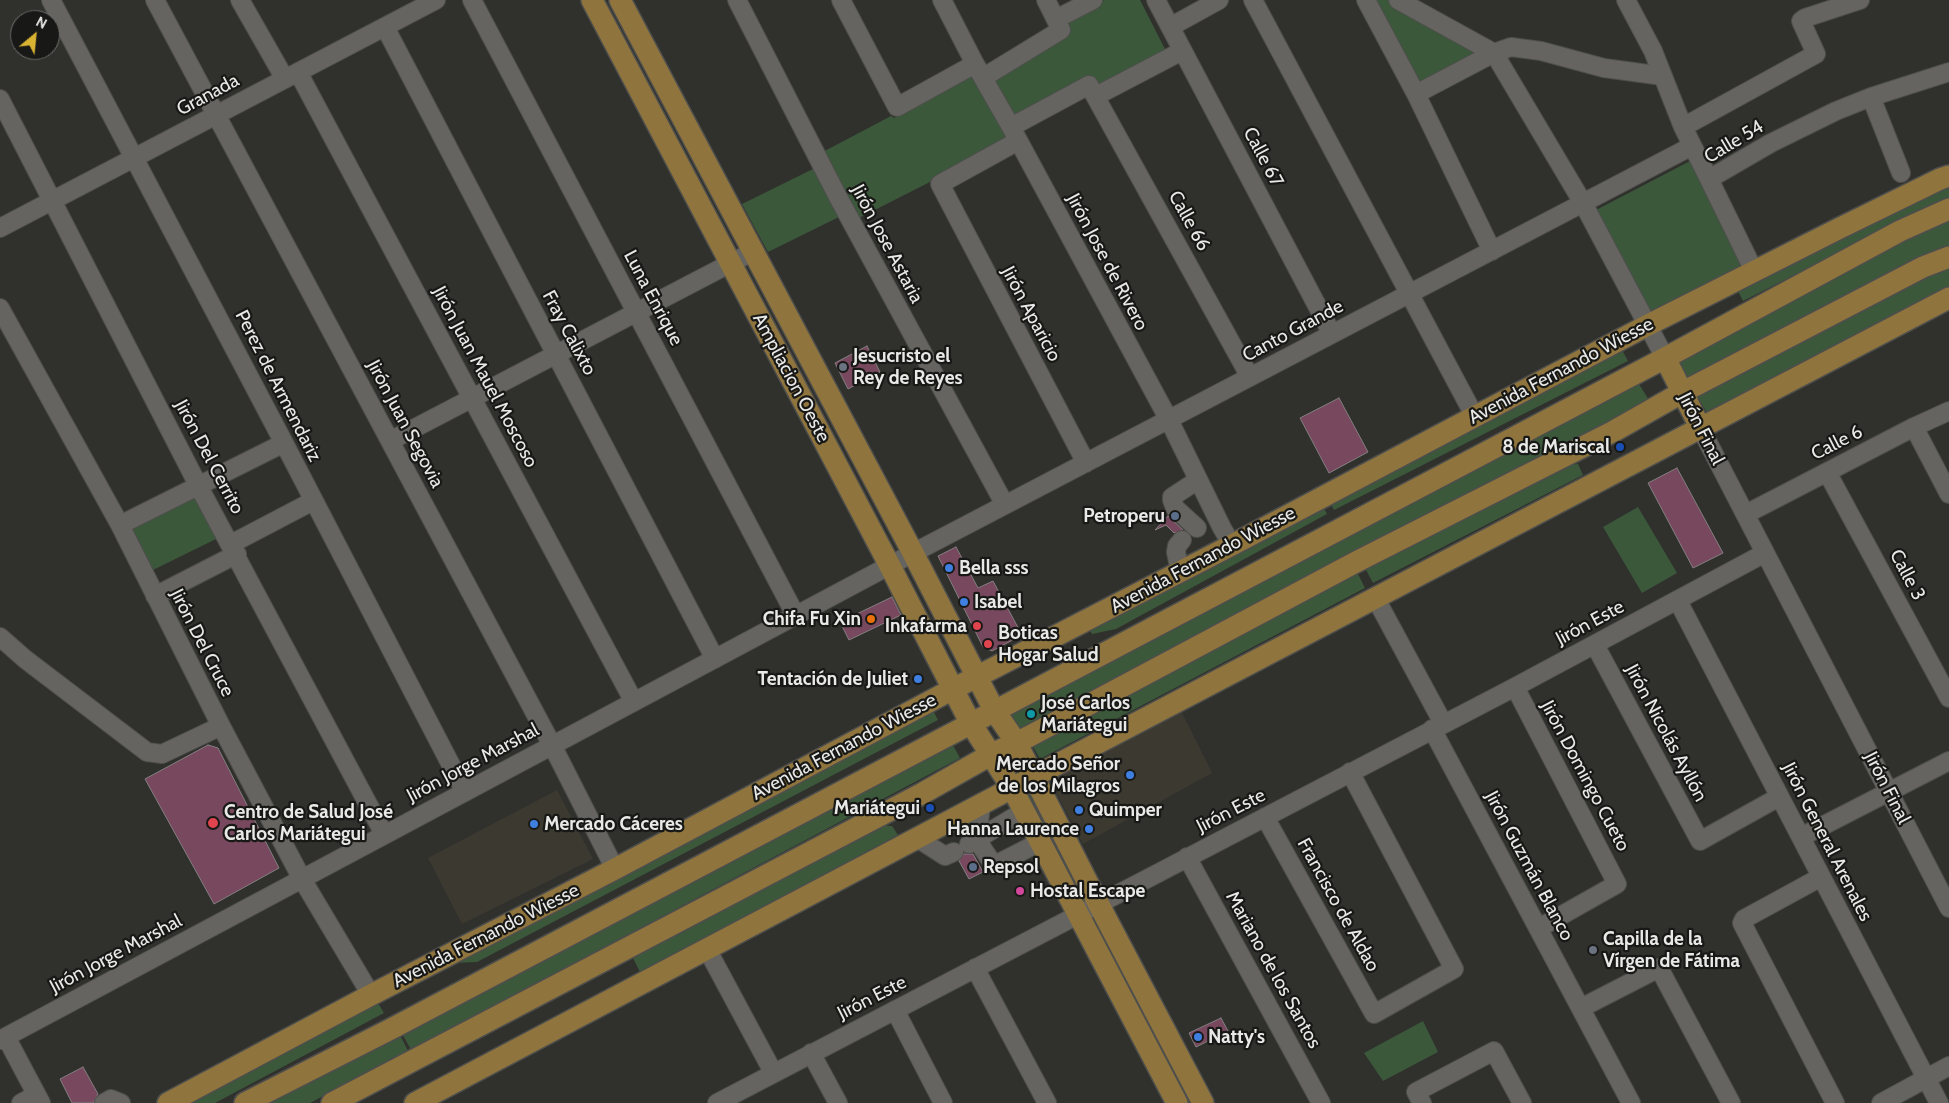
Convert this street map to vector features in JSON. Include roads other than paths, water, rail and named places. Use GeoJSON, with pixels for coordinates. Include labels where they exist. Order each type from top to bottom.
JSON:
{"type":"FeatureCollection","features":[{"type":"Feature","properties":{"kind":"main road","name":"Ampliacion Oeste"},"geometry":{"type":"LineString","coordinates":[[592,0],[890,566],[952,689],[970,722],[1012,788],[1177,1103]]}},
{"type":"Feature","properties":{"kind":"main road","name":"Ampliacion Oeste"},"geometry":{"type":"LineString","coordinates":[[620,0],[913,553],[994,710],[1016,742],[1098,903],[1204,1103]]}},
{"type":"Feature","properties":{"kind":"main road","name":"Avenida Fernando Wiesse"},"geometry":{"type":"LineString","coordinates":[[168,1103],[371,995],[615,869],[952,689],[1180,572],[1227,536],[1475,417],[1754,271],[1949,176]]}},
{"type":"Feature","properties":{"kind":"main road","name":"Avenida Fernando Wiesse"},"geometry":{"type":"LineString","coordinates":[[245,1103],[391,1029],[970,722],[1665,358],[1900,231],[1949,209]]}},
{"type":"Feature","properties":{"kind":"main road"},"geometry":{"type":"LineString","coordinates":[[332,1103],[923,793],[992,754],[1356,562],[1614,431],[1682,392],[1923,267],[1949,257]]}},
{"type":"Feature","properties":{"kind":"main road"},"geometry":{"type":"LineString","coordinates":[[421,1102],[981,804],[1948,301]]}},
{"type":"Feature","properties":{"kind":"main road","name":"Jirón Final"},"geometry":{"type":"LineString","coordinates":[[1665,358],[1702,429]]}},
{"type":"Feature","properties":{"kind":"street","name":"Perez de Armendariz"},"geometry":{"type":"LineString","coordinates":[[51,0],[465,792]]}},
{"type":"Feature","properties":{"kind":"street","name":"Jirón Juan Segovia"},"geometry":{"type":"LineString","coordinates":[[155,0],[552,745],[615,869]]}},
{"type":"Feature","properties":{"kind":"street","name":"Jirón Juan Mauel Moscoso"},"geometry":{"type":"LineString","coordinates":[[240,0],[292,75],[472,398],[634,702]]}},
{"type":"Feature","properties":{"kind":"street","name":"Granada"},"geometry":{"type":"LineString","coordinates":[[0,228],[436,0]]}},
{"type":"Feature","properties":{"kind":"street","name":"Luna Enrique"},"geometry":{"type":"LineString","coordinates":[[472,0],[796,616]]}},
{"type":"Feature","properties":{"kind":"street","name":"Jirón Jose Astaria"},"geometry":{"type":"LineString","coordinates":[[737,0],[838,197],[1005,505]]}},
{"type":"Feature","properties":{"kind":"street"},"geometry":{"type":"LineString","coordinates":[[841,0],[897,107],[979,70],[1059,24],[1093,0]]}},
{"type":"Feature","properties":{"kind":"street","name":"Jirón Jose de Rivero"},"geometry":{"type":"LineString","coordinates":[[942,0],[1169,420],[1227,536]]}},
{"type":"Feature","properties":{"kind":"street"},"geometry":{"type":"LineString","coordinates":[[1046,0],[1059,24]]}},
{"type":"Feature","properties":{"kind":"street","name":"Calle 67"},"geometry":{"type":"LineString","coordinates":[[1156,0],[1332,334]]}},
{"type":"Feature","properties":{"kind":"street"},"geometry":{"type":"LineString","coordinates":[[1170,26],[1219,0]]}},
{"type":"Feature","properties":{"kind":"street"},"geometry":{"type":"LineString","coordinates":[[1253,0],[1475,417]]}},
{"type":"Feature","properties":{"kind":"street"},"geometry":{"type":"LineString","coordinates":[[1366,0],[1416,94],[1492,251]]}},
{"type":"Feature","properties":{"kind":"street"},"geometry":{"type":"LineString","coordinates":[[1398,0],[1494,53]]}},
{"type":"Feature","properties":{"kind":"street"},"geometry":{"type":"LineString","coordinates":[[1626,0],[1653,51],[1683,127],[1709,179]]}},
{"type":"Feature","properties":{"kind":"street"},"geometry":{"type":"LineString","coordinates":[[1683,127],[1816,54],[1800,23],[1802,20],[1860,0]]}},
{"type":"Feature","properties":{"kind":"street","name":"Fray Calixto"},"geometry":{"type":"LineString","coordinates":[[385,27],[715,659]]}},
{"type":"Feature","properties":{"kind":"street"},"geometry":{"type":"LineString","coordinates":[[1416,94],[1494,53],[1510,47],[1541,51],[1604,68],[1663,76]]}},
{"type":"Feature","properties":{"kind":"street"},"geometry":{"type":"LineString","coordinates":[[1015,134],[1092,90],[1182,51]]}},
{"type":"Feature","properties":{"kind":"street","name":"Jirón Final"},"geometry":{"type":"LineString","coordinates":[[1494,53],[1583,203],[1665,358]]}},
{"type":"Feature","properties":{"kind":"street","name":"Calle 54"},"geometry":{"type":"LineString","coordinates":[[1754,271],[1709,179],[1779,139],[1836,111],[1949,72]]}},
{"type":"Feature","properties":{"kind":"street","name":"Calle 66"},"geometry":{"type":"LineString","coordinates":[[1092,90],[1250,377]]}},
{"type":"Feature","properties":{"kind":"street","name":"Jirón Del Cerrito"},"geometry":{"type":"LineString","coordinates":[[0,98],[198,485],[234,549],[384,834]]}},
{"type":"Feature","properties":{"kind":"street"},"geometry":{"type":"LineString","coordinates":[[1871,98],[1901,173]]}},
{"type":"Feature","properties":{"kind":"street","name":"Jirón Aparicio"},"geometry":{"type":"LineString","coordinates":[[1015,134],[940,184],[1086,463]]}},
{"type":"Feature","properties":{"kind":"street","name":"Canto Grande"},"geometry":{"type":"LineString","coordinates":[[913,553],[1692,146]]}},
{"type":"Feature","properties":{"kind":"street"},"geometry":{"type":"LineString","coordinates":[[390,441],[752,252]]}},
{"type":"Feature","properties":{"kind":"street","name":"Jirón Del Cruce"},"geometry":{"type":"LineString","coordinates":[[0,308],[120,524],[221,726],[302,879],[371,995]]}},
{"type":"Feature","properties":{"kind":"street","name":"Calle 6"},"geometry":{"type":"LineString","coordinates":[[1746,514],[1914,426],[1949,411]]}},
{"type":"Feature","properties":{"kind":"street"},"geometry":{"type":"LineString","coordinates":[[1914,426],[1949,494]]}},
{"type":"Feature","properties":{"kind":"street","name":"Jirón Final"},"geometry":{"type":"LineString","coordinates":[[1702,429],[1746,514],[1764,554],[1949,908]]}},
{"type":"Feature","properties":{"kind":"street"},"geometry":{"type":"LineString","coordinates":[[120,524],[284,443]]}},
{"type":"Feature","properties":{"kind":"street","name":"Calle 3"},"geometry":{"type":"LineString","coordinates":[[1827,472],[1949,698]]}},
{"type":"Feature","properties":{"kind":"street"},"geometry":{"type":"LineString","coordinates":[[1191,533],[1175,508],[1172,497],[1198,480]]}},
{"type":"Feature","properties":{"kind":"street"},"geometry":{"type":"LineString","coordinates":[[155,596],[313,501]]}},
{"type":"Feature","properties":{"kind":"street"},"geometry":{"type":"LineString","coordinates":[[1180,572],[1176,552],[1177,546],[1191,533],[1227,536]]}},
{"type":"Feature","properties":{"kind":"street","name":"Jirón Jorge Marshal"},"geometry":{"type":"LineString","coordinates":[[3,1038],[913,553]]}},
{"type":"Feature","properties":{"kind":"street","name":"Jirón Este"},"geometry":{"type":"LineString","coordinates":[[717,1103],[735,1099],[773,1072],[1266,817],[1595,645],[1764,554]]}},
{"type":"Feature","properties":{"kind":"street","name":"Jirón Guzmán Blanco"},"geometry":{"type":"LineString","coordinates":[[1376,599],[1539,928],[1631,1103]]}},
{"type":"Feature","properties":{"kind":"street","name":"Jirón General Arenales"},"geometry":{"type":"LineString","coordinates":[[1678,600],[1939,1103]]}},
{"type":"Feature","properties":{"kind":"street"},"geometry":{"type":"LineString","coordinates":[[0,637],[25,659],[147,752],[162,754],[221,726]]}},
{"type":"Feature","properties":{"kind":"street","name":"Jirón Nicolás Ayllón"},"geometry":{"type":"LineString","coordinates":[[1595,645],[1700,841],[1779,797]]}},
{"type":"Feature","properties":{"kind":"street","name":"Jirón Domingo Cueto"},"geometry":{"type":"LineString","coordinates":[[1514,687],[1617,885],[1539,928]]}},
{"type":"Feature","properties":{"kind":"street"},"geometry":{"type":"LineString","coordinates":[[1800,838],[1949,761]]}},
{"type":"Feature","properties":{"kind":"street","name":"Francisco de Aldao"},"geometry":{"type":"LineString","coordinates":[[1266,817],[1374,1014],[1454,969],[1350,772]]}},
{"type":"Feature","properties":{"kind":"street"},"geometry":{"type":"LineString","coordinates":[[967,845],[981,804]]}},
{"type":"Feature","properties":{"kind":"street"},"geometry":{"type":"LineString","coordinates":[[917,838],[945,856],[1024,811]]}},
{"type":"Feature","properties":{"kind":"street"},"geometry":{"type":"LineString","coordinates":[[967,845],[993,864],[997,864],[1040,842]]}},
{"type":"Feature","properties":{"kind":"street","name":"Mariano de los Santos"},"geometry":{"type":"LineString","coordinates":[[1187,858],[1321,1103]]}},
{"type":"Feature","properties":{"kind":"street"},"geometry":{"type":"LineString","coordinates":[[1821,877],[1742,921],[1835,1103]]}},
{"type":"Feature","properties":{"kind":"street"},"geometry":{"type":"LineString","coordinates":[[707,949],[773,1072]]}},
{"type":"Feature","properties":{"kind":"street"},"geometry":{"type":"LineString","coordinates":[[976,968],[1047,1103]]}},
{"type":"Feature","properties":{"kind":"street"},"geometry":{"type":"LineString","coordinates":[[1581,1008],[1660,968],[1731,1103]]}},
{"type":"Feature","properties":{"kind":"street"},"geometry":{"type":"LineString","coordinates":[[894,1010],[943,1103]]}},
{"type":"Feature","properties":{"kind":"street"},"geometry":{"type":"LineString","coordinates":[[3,1038],[39,1099],[21,1103]]}},
{"type":"Feature","properties":{"kind":"street"},"geometry":{"type":"LineString","coordinates":[[1419,1098],[1494,1051],[1522,1103]]}},
{"type":"Feature","properties":{"kind":"street"},"geometry":{"type":"LineString","coordinates":[[812,1053],[838,1103]]}},
{"type":"Feature","properties":{"kind":"street"},"geometry":{"type":"LineString","coordinates":[[1881,1103],[1949,1066]]}},
{"type":"Feature","properties":{"kind":"street"},"geometry":{"type":"LineString","coordinates":[[104,1103],[111,1099],[121,1103]]}},
{"type":"Feature","properties":{"kind":"place","name":"Jesucristo el Rey de Reyes"},"geometry":{"type":"Point","coordinates":[843,367]}},
{"type":"Feature","properties":{"kind":"place","name":"8 de Mariscal"},"geometry":{"type":"Point","coordinates":[1620,447]}},
{"type":"Feature","properties":{"kind":"place","name":"Petroperu"},"geometry":{"type":"Point","coordinates":[1175,516]}},
{"type":"Feature","properties":{"kind":"place","name":"Bella sss"},"geometry":{"type":"Point","coordinates":[949,568]}},
{"type":"Feature","properties":{"kind":"place","name":"Isabel"},"geometry":{"type":"Point","coordinates":[964,602]}},
{"type":"Feature","properties":{"kind":"place","name":"Chifa Fu Xin"},"geometry":{"type":"Point","coordinates":[871,619]}},
{"type":"Feature","properties":{"kind":"place","name":"Inkafarma"},"geometry":{"type":"Point","coordinates":[977,626]}},
{"type":"Feature","properties":{"kind":"place","name":"Boticas Hogar Salud"},"geometry":{"type":"Point","coordinates":[988,644]}},
{"type":"Feature","properties":{"kind":"place","name":"Tentación de Juliet"},"geometry":{"type":"Point","coordinates":[918,679]}},
{"type":"Feature","properties":{"kind":"place","name":"José Carlos Mariátegui"},"geometry":{"type":"Point","coordinates":[1031,714]}},
{"type":"Feature","properties":{"kind":"place","name":"Mercado Señor de los Milagros"},"geometry":{"type":"Point","coordinates":[1130,775]}},
{"type":"Feature","properties":{"kind":"place","name":"Mariátegui"},"geometry":{"type":"Point","coordinates":[930,808]}},
{"type":"Feature","properties":{"kind":"place","name":"Quimper"},"geometry":{"type":"Point","coordinates":[1079,810]}},
{"type":"Feature","properties":{"kind":"place","name":"Centro de Salud José Carlos Mariátegui"},"geometry":{"type":"Point","coordinates":[213,823]}},
{"type":"Feature","properties":{"kind":"place","name":"Mercado Cáceres"},"geometry":{"type":"Point","coordinates":[534,824]}},
{"type":"Feature","properties":{"kind":"place","name":"Hanna Laurence"},"geometry":{"type":"Point","coordinates":[1089,829]}},
{"type":"Feature","properties":{"kind":"place","name":"Repsol"},"geometry":{"type":"Point","coordinates":[973,867]}},
{"type":"Feature","properties":{"kind":"place","name":"Hostal Escape"},"geometry":{"type":"Point","coordinates":[1020,891]}},
{"type":"Feature","properties":{"kind":"place","name":"Capilla de la Vírgen de Fátima"},"geometry":{"type":"Point","coordinates":[1593,950]}},
{"type":"Feature","properties":{"kind":"place","name":"Natty's"},"geometry":{"type":"Point","coordinates":[1198,1037]}}]}
